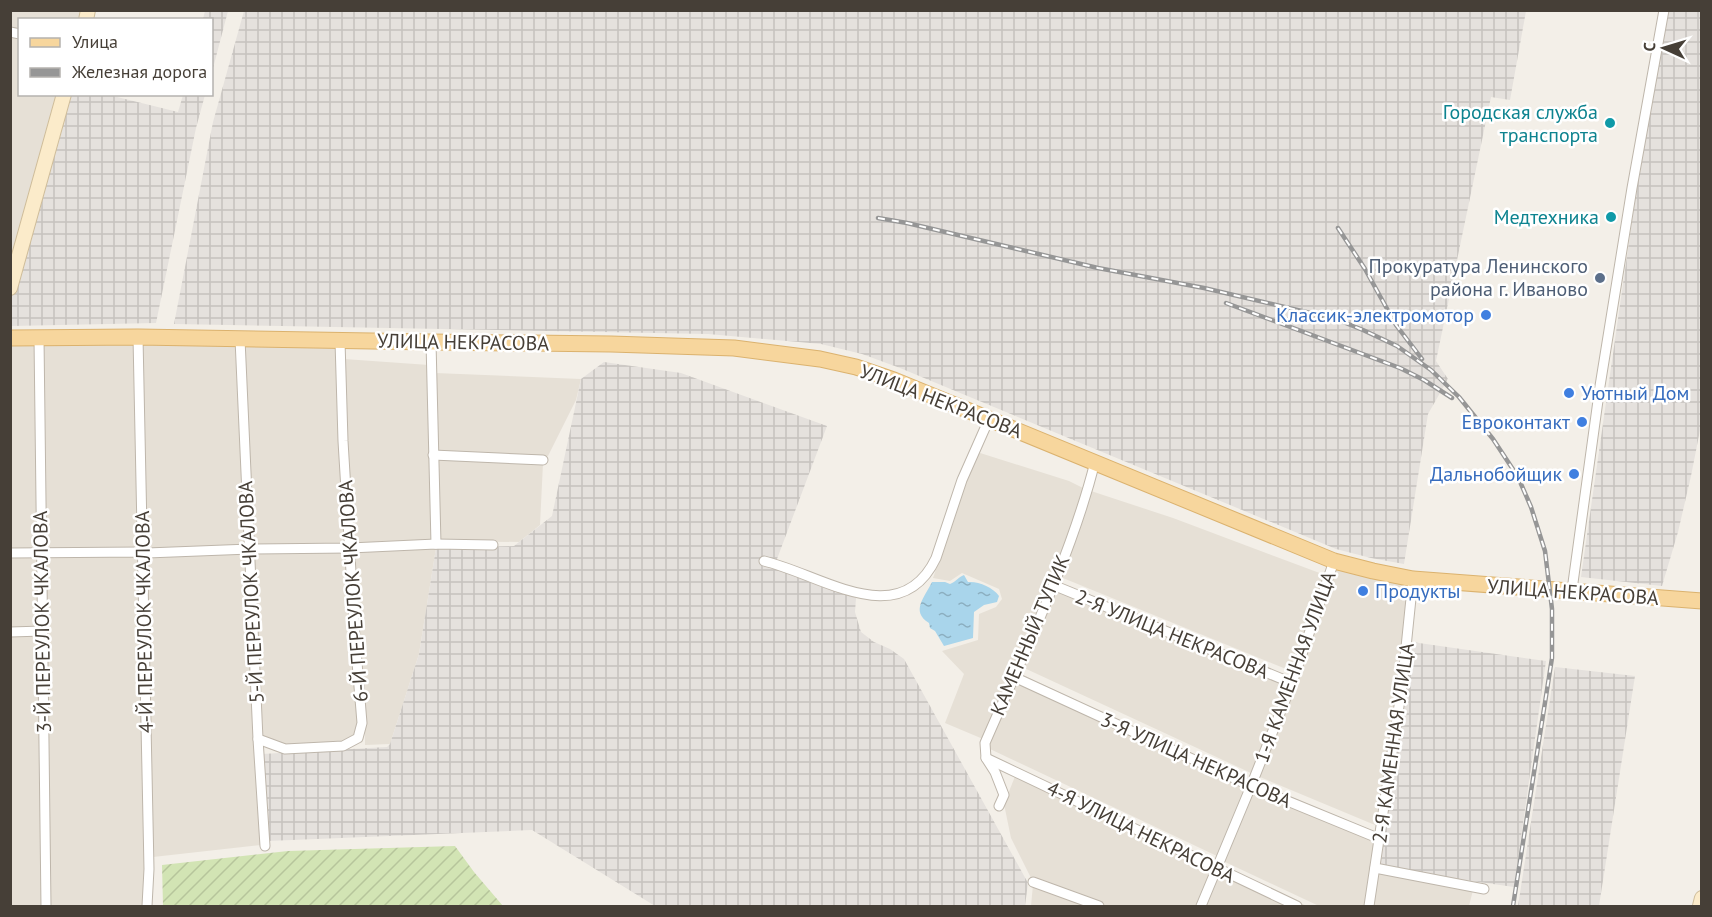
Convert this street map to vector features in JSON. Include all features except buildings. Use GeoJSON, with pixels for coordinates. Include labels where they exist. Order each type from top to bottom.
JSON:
{"type":"FeatureCollection","features":[{"type":"Feature","properties":{"kind":"main road","name":"УЛИЦА НЕКРАСОВА"},"geometry":{"type":"LineString","coordinates":[[10,338],[138,337],[611,344],[734,348],[820,359],[856,367],[894,380],[1334,561],[1373,572],[1413,579],[1480,585],[1701,601]]}},
{"type":"Feature","properties":{"kind":"street"},"geometry":{"type":"LineString","coordinates":[[1572,590],[1600,386],[1664,10]]}},
{"type":"Feature","properties":{"kind":"street"},"geometry":{"type":"LineString","coordinates":[[10,288],[63,96]]}},
{"type":"Feature","properties":{"kind":"street","name":"4-Й ПЕРЕУЛОК ЧКАЛОВА"},"geometry":{"type":"LineString","coordinates":[[138,337],[149,869],[147,906]]}},
{"type":"Feature","properties":{"kind":"street","name":"3-Й ПЕРЕУЛОК ЧКАЛОВА"},"geometry":{"type":"LineString","coordinates":[[39,338],[46,906]]}},
{"type":"Feature","properties":{"kind":"street","name":"5-Й ПЕРЕУЛОК ЧКАЛОВА"},"geometry":{"type":"LineString","coordinates":[[240,339],[265,846]]}},
{"type":"Feature","properties":{"kind":"street","name":"6-Й ПЕРЕУЛОК ЧКАЛОВА"},"geometry":{"type":"LineString","coordinates":[[258,739],[285,749],[343,746],[358,738],[362,723],[355,638],[340,341]]}},
{"type":"Feature","properties":{"kind":"street"},"geometry":{"type":"LineString","coordinates":[[430,342],[436,544]]}},
{"type":"Feature","properties":{"kind":"street"},"geometry":{"type":"LineString","coordinates":[[764,561],[784,566],[843,590],[862,595],[894,596],[919,584],[936,558],[962,480],[989,419]]}},
{"type":"Feature","properties":{"kind":"street"},"geometry":{"type":"LineString","coordinates":[[433,455],[543,460]]}},
{"type":"Feature","properties":{"kind":"street","name":"КАМЕННЫЙ ТУПИК"},"geometry":{"type":"LineString","coordinates":[[986,758],[985,743],[1053,585],[1088,490],[1095,462]]}},
{"type":"Feature","properties":{"kind":"street"},"geometry":{"type":"LineString","coordinates":[[10,554],[160,553],[436,544],[493,545]]}},
{"type":"Feature","properties":{"kind":"street","name":"1-Я КАМЕННАЯ УЛИЦА"},"geometry":{"type":"LineString","coordinates":[[1201,906],[1292,682],[1334,561]]}},
{"type":"Feature","properties":{"kind":"street","name":"2-Я КАМЕННАЯ УЛИЦА"},"geometry":{"type":"LineString","coordinates":[[1369,906],[1402,686],[1413,579]]}},
{"type":"Feature","properties":{"kind":"street","name":"2-Я УЛИЦА НЕКРАСОВА"},"geometry":{"type":"LineString","coordinates":[[1053,585],[1292,682]]}},
{"type":"Feature","properties":{"kind":"street"},"geometry":{"type":"LineString","coordinates":[[10,632],[44,631]]}},
{"type":"Feature","properties":{"kind":"street","name":"3-Я УЛИЦА НЕКРАСОВА"},"geometry":{"type":"LineString","coordinates":[[1014,677],[1251,786],[1380,839]]}},
{"type":"Feature","properties":{"kind":"street"},"geometry":{"type":"LineString","coordinates":[[986,758],[995,772],[1004,795],[999,806]]}},
{"type":"Feature","properties":{"kind":"street","name":"4-Я УЛИЦА НЕКРАСОВА"},"geometry":{"type":"LineString","coordinates":[[986,758],[1297,906]]}},
{"type":"Feature","properties":{"kind":"street"},"geometry":{"type":"LineString","coordinates":[[1375,868],[1484,889]]}},
{"type":"Feature","properties":{"kind":"street"},"geometry":{"type":"LineString","coordinates":[[1033,882],[1099,906]]}},
{"type":"Feature","properties":{"kind":"street"},"geometry":{"type":"LineString","coordinates":[[1700,906],[1701,898]]}},
{"type":"Feature","properties":{"kind":"shaded area"},"geometry":{"type":"Polygon","coordinates":[[[10,11],[83,11],[80,18],[18,18],[18,30],[11,28],[10,11]]]}},
{"type":"Feature","properties":{"kind":"shaded area"},"geometry":{"type":"Polygon","coordinates":[[[205,11],[228,11],[213,68],[213,18],[203,18],[205,11]]]}},
{"type":"Feature","properties":{"kind":"shaded area"},"geometry":{"type":"Polygon","coordinates":[[[244,11],[1526,11],[1510,100],[1491,97],[1436,361],[1448,379],[1428,414],[1404,564],[1336,549],[900,368],[862,354],[821,344],[708,334],[174,324],[213,122],[244,11]]]}},
{"type":"Feature","properties":{"kind":"shaded area"},"geometry":{"type":"Polygon","coordinates":[[[1665,11],[1701,11],[1702,420],[1678,532],[1662,586],[1581,577],[1637,186],[1665,11]]]}},
{"type":"Feature","properties":{"kind":"shaded area"},"geometry":{"type":"Polygon","coordinates":[[[10,37],[18,40],[18,96],[60,96],[10,274],[10,37]]]}},
{"type":"Feature","properties":{"kind":"shaded area"},"geometry":{"type":"Polygon","coordinates":[[[70,96],[113,96],[178,112],[183,96],[205,96],[196,128],[156,323],[11,326],[10,298],[70,96]]]}},
{"type":"Feature","properties":{"kind":"shaded area"},"geometry":{"type":"Polygon","coordinates":[[[10,342],[36,342],[40,551],[11,552],[10,342]]]}},
{"type":"Feature","properties":{"kind":"shaded area"},"geometry":{"type":"Polygon","coordinates":[[[38,342],[133,342],[141,551],[43,551],[38,342]]]}},
{"type":"Feature","properties":{"kind":"shaded area"},"geometry":{"type":"Polygon","coordinates":[[[140,342],[235,344],[245,545],[147,549],[140,342]]]}},
{"type":"Feature","properties":{"kind":"shaded area"},"geometry":{"type":"Polygon","coordinates":[[[245,343],[336,344],[346,544],[253,545],[245,343]]]}},
{"type":"Feature","properties":{"kind":"shaded area"},"geometry":{"type":"Polygon","coordinates":[[[344,359],[429,365],[434,542],[353,545],[344,359]]]}},
{"type":"Feature","properties":{"kind":"shaded area"},"geometry":{"type":"Polygon","coordinates":[[[604,362],[681,373],[827,426],[774,567],[856,598],[855,612],[861,632],[904,659],[1028,883],[1025,906],[655,906],[532,830],[268,841],[262,754],[387,747],[390,744],[419,654],[436,548],[514,546],[552,516],[581,379],[604,362]]]}},
{"type":"Feature","properties":{"kind":"shaded area"},"geometry":{"type":"Polygon","coordinates":[[[435,373],[581,379],[576,400],[548,456],[435,452],[435,373]]]}},
{"type":"Feature","properties":{"kind":"shaded area"},"geometry":{"type":"Polygon","coordinates":[[[977,452],[1069,481],[1085,489],[1062,551],[983,739],[945,723],[964,674],[942,651],[978,640],[979,614],[996,607],[1002,599],[999,589],[962,573],[950,581],[933,578],[977,452]]]}},
{"type":"Feature","properties":{"kind":"shaded area"},"geometry":{"type":"Polygon","coordinates":[[[436,460],[543,463],[540,525],[519,542],[439,541],[436,460]]]}},
{"type":"Feature","properties":{"kind":"shaded area"},"geometry":{"type":"Polygon","coordinates":[[[1091,491],[1173,518],[1325,575],[1291,671],[1058,576],[1091,491]]]}},
{"type":"Feature","properties":{"kind":"shaded area"},"geometry":{"type":"Polygon","coordinates":[[[436,548],[419,654],[390,744],[365,745],[355,552],[436,548]]]}},
{"type":"Feature","properties":{"kind":"shaded area"},"geometry":{"type":"Polygon","coordinates":[[[346,552],[359,721],[355,736],[343,742],[287,745],[263,737],[254,553],[346,552]]]}},
{"type":"Feature","properties":{"kind":"shaded area"},"geometry":{"type":"Polygon","coordinates":[[[141,553],[146,906],[47,906],[43,554],[141,553]]]}},
{"type":"Feature","properties":{"kind":"shaded area"},"geometry":{"type":"Polygon","coordinates":[[[40,554],[42,629],[11,631],[10,555],[40,554]]]}},
{"type":"Feature","properties":{"kind":"shaded area"},"geometry":{"type":"Polygon","coordinates":[[[246,554],[261,845],[153,857],[147,558],[246,554]]]}},
{"type":"Feature","properties":{"kind":"shaded area"},"geometry":{"type":"Polygon","coordinates":[[[1337,561],[1411,577],[1396,702],[1375,825],[1260,777],[1301,670],[1337,561]]]}},
{"type":"Feature","properties":{"kind":"shaded area"},"geometry":{"type":"Polygon","coordinates":[[[1056,582],[1288,677],[1251,773],[1022,667],[1056,582]]]}},
{"type":"Feature","properties":{"kind":"shaded area"},"geometry":{"type":"Polygon","coordinates":[[[42,632],[45,906],[11,906],[11,634],[42,632]]]}},
{"type":"Feature","properties":{"kind":"shaded area"},"geometry":{"type":"Polygon","coordinates":[[[1412,642],[1546,661],[1514,887],[1380,868],[1412,642]]]}},
{"type":"Feature","properties":{"kind":"shaded area"},"geometry":{"type":"Polygon","coordinates":[[[1555,667],[1635,676],[1599,906],[1518,906],[1555,667]]]}},
{"type":"Feature","properties":{"kind":"shaded area"},"geometry":{"type":"Polygon","coordinates":[[[1019,673],[1248,781],[1217,856],[990,749],[988,743],[1019,673]]]}},
{"type":"Feature","properties":{"kind":"shaded area"},"geometry":{"type":"Polygon","coordinates":[[[1018,769],[1215,863],[1196,906],[1105,906],[1032,880],[1011,838],[1004,804],[1018,769]]]}},
{"type":"Feature","properties":{"kind":"shaded area"},"geometry":{"type":"Polygon","coordinates":[[[1258,783],[1378,833],[1366,906],[1319,906],[1223,861],[1258,783]]]}},
{"type":"Feature","properties":{"kind":"shaded area"},"geometry":{"type":"Polygon","coordinates":[[[1222,868],[1307,906],[1206,906],[1222,868]]]}},
{"type":"Feature","properties":{"kind":"shaded area"},"geometry":{"type":"Polygon","coordinates":[[[1379,871],[1473,890],[1469,906],[1372,906],[1379,871]]]}},
{"type":"Feature","properties":{"kind":"shaded area"},"geometry":{"type":"Polygon","coordinates":[[[1033,885],[1089,906],[1031,906],[1033,885]]]}},
{"type":"Feature","properties":{"kind":"green space"},"geometry":{"type":"Polygon","coordinates":[[[455,846],[503,906],[163,906],[162,865],[288,851],[455,846]]]}},
{"type":"Feature","properties":{"kind":"water"},"geometry":{"type":"Polygon","coordinates":[[[964,575],[968,582],[985,585],[999,596],[997,602],[984,605],[974,612],[973,638],[944,646],[920,614],[921,604],[932,582],[950,584],[964,575]]]}},
{"type":"Feature","properties":{"kind":"railway"},"geometry":{"type":"LineString","coordinates":[[878,218],[1098,268],[1204,288],[1336,319],[1397,346],[1431,370],[1459,397],[1493,439],[1518,477],[1531,507],[1545,551],[1552,609],[1552,658],[1513,906]]}},
{"type":"Feature","properties":{"kind":"railway"},"geometry":{"type":"LineString","coordinates":[[1338,228],[1365,269],[1396,325],[1422,359]]}},
{"type":"Feature","properties":{"kind":"railway"},"geometry":{"type":"LineString","coordinates":[[1226,303],[1400,368],[1452,398]]}},
{"type":"Feature","properties":{"kind":"place","name":"Городская служба транспорта"},"geometry":{"type":"Point","coordinates":[1610,123]}},
{"type":"Feature","properties":{"kind":"place","name":"Медтехника"},"geometry":{"type":"Point","coordinates":[1611,217]}},
{"type":"Feature","properties":{"kind":"place","name":"Прокуратура Ленинского района г. Иваново"},"geometry":{"type":"Point","coordinates":[1600,278]}},
{"type":"Feature","properties":{"kind":"place","name":"Классик-электромотор"},"geometry":{"type":"Point","coordinates":[1486,315]}},
{"type":"Feature","properties":{"kind":"place","name":"Уютный Дом"},"geometry":{"type":"Point","coordinates":[1569,393]}},
{"type":"Feature","properties":{"kind":"place","name":"Евроконтакт"},"geometry":{"type":"Point","coordinates":[1582,422]}},
{"type":"Feature","properties":{"kind":"place","name":"Дальнобойщик"},"geometry":{"type":"Point","coordinates":[1574,474]}},
{"type":"Feature","properties":{"kind":"place","name":"Продукты"},"geometry":{"type":"Point","coordinates":[1363,591]}}]}
